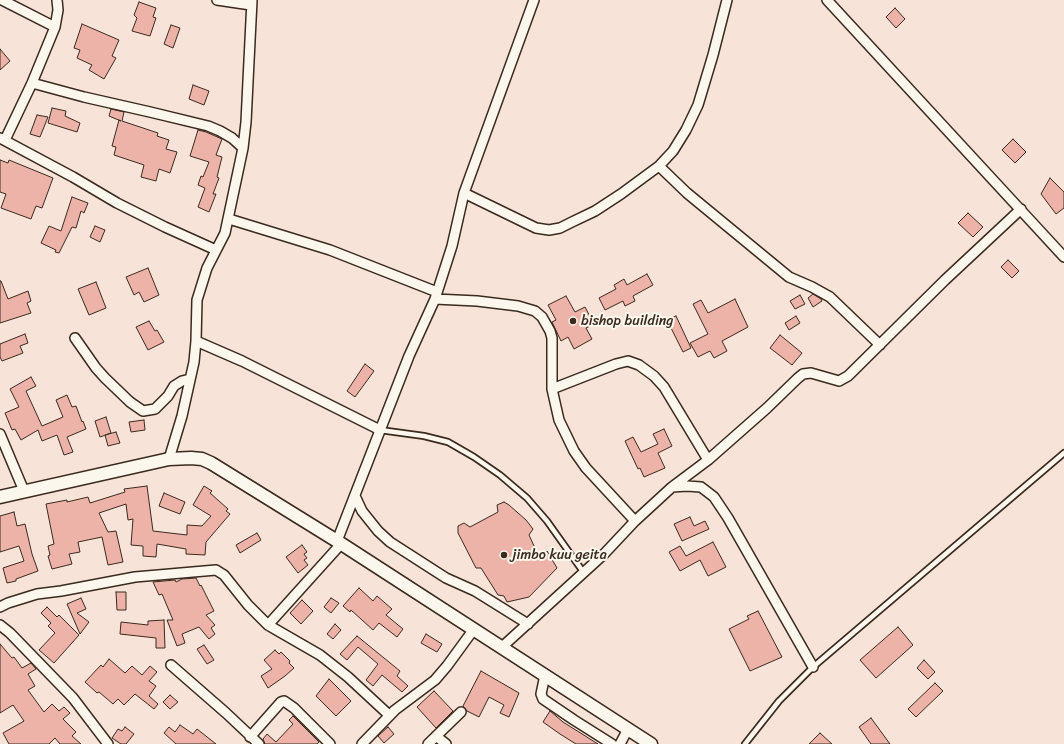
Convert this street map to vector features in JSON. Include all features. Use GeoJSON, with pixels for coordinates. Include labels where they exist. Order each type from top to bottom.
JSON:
{"type":"FeatureCollection","features":[{"type":"Feature","properties":{"kind":"street"},"geometry":{"type":"LineString","coordinates":[[2,0],[55,27]]}},
{"type":"Feature","properties":{"kind":"street"},"geometry":{"type":"LineString","coordinates":[[57,0],[58,10],[55,27],[32,83],[2,139],[73,177],[117,203],[216,250]]}},
{"type":"Feature","properties":{"kind":"street"},"geometry":{"type":"LineString","coordinates":[[169,459],[182,416],[190,379],[196,341],[197,300],[208,268],[225,233],[229,219],[243,148],[246,122],[252,3],[217,0]]}},
{"type":"Feature","properties":{"kind":"street"},"geometry":{"type":"LineString","coordinates":[[268,625],[339,542],[355,496],[409,356],[436,296],[452,246],[464,193],[534,0]]}},
{"type":"Feature","properties":{"kind":"street"},"geometry":{"type":"LineString","coordinates":[[464,193],[536,228],[549,230],[560,228],[595,211],[621,194],[659,166],[673,151],[686,130],[698,105],[727,0]]}},
{"type":"Feature","properties":{"kind":"street"},"geometry":{"type":"LineString","coordinates":[[827,0],[1064,257]]}},
{"type":"Feature","properties":{"kind":"street"},"geometry":{"type":"LineString","coordinates":[[32,83],[84,98],[208,126],[232,138],[243,148]]}},
{"type":"Feature","properties":{"kind":"street"},"geometry":{"type":"LineString","coordinates":[[659,166],[698,203],[789,277],[830,297],[880,345]]}},
{"type":"Feature","properties":{"kind":"street"},"geometry":{"type":"LineString","coordinates":[[502,647],[584,573],[635,521],[672,487],[708,460],[768,408],[803,374],[811,372],[840,381],[848,376],[945,280],[1021,209]]}},
{"type":"Feature","properties":{"kind":"street"},"geometry":{"type":"LineString","coordinates":[[229,219],[330,250],[436,296],[498,302],[528,308],[538,313],[546,323],[552,338],[552,389],[559,420],[574,451],[586,468],[635,521]]}},
{"type":"Feature","properties":{"kind":"street"},"geometry":{"type":"LineString","coordinates":[[75,338],[105,378],[130,402],[143,411],[155,409],[168,396],[174,386],[182,381],[190,379]]}},
{"type":"Feature","properties":{"kind":"street"},"geometry":{"type":"LineString","coordinates":[[196,341],[242,361],[380,430]]}},
{"type":"Feature","properties":{"kind":"street"},"geometry":{"type":"LineString","coordinates":[[552,389],[616,364],[628,361],[639,365],[654,376],[664,387],[708,460]]}},
{"type":"Feature","properties":{"kind":"street"},"geometry":{"type":"LineString","coordinates":[[0,434],[24,492]]}},
{"type":"Feature","properties":{"kind":"street"},"geometry":{"type":"LineString","coordinates":[[0,497],[169,459],[202,459],[211,463],[339,542],[651,744]]}},
{"type":"Feature","properties":{"kind":"street"},"geometry":{"type":"LineString","coordinates":[[672,487],[701,487],[714,497],[728,518],[813,667]]}},
{"type":"Feature","properties":{"kind":"street"},"geometry":{"type":"LineString","coordinates":[[355,496],[362,511],[378,531],[390,542],[446,578],[476,591],[528,624]]}},
{"type":"Feature","properties":{"kind":"street"},"geometry":{"type":"LineString","coordinates":[[0,607],[37,594],[135,577],[177,572],[216,570],[224,575],[248,605],[268,625],[320,655],[348,677],[390,715]]}},
{"type":"Feature","properties":{"kind":"street"},"geometry":{"type":"LineString","coordinates":[[0,625],[10,633],[73,698],[108,744]]}},
{"type":"Feature","properties":{"kind":"street"},"geometry":{"type":"LineString","coordinates":[[362,744],[390,715],[435,680],[474,629]]}},
{"type":"Feature","properties":{"kind":"street"},"geometry":{"type":"LineString","coordinates":[[171,665],[259,744]]}},
{"type":"Feature","properties":{"kind":"street"},"geometry":{"type":"LineString","coordinates":[[545,675],[541,694],[543,699],[612,744]]}},
{"type":"Feature","properties":{"kind":"street"},"geometry":{"type":"LineString","coordinates":[[250,736],[281,702],[284,701],[294,708],[330,744]]}},
{"type":"Feature","properties":{"kind":"street"},"geometry":{"type":"LineString","coordinates":[[428,744],[461,712]]}},
{"type":"Feature","properties":{"kind":"street"},"geometry":{"type":"LineString","coordinates":[[620,744],[628,729]]}},
{"type":"Feature","properties":{"kind":"street"},"geometry":{"type":"LineString","coordinates":[[436,736],[446,744]]}},
{"type":"Feature","properties":{"kind":"lane"},"geometry":{"type":"LineString","coordinates":[[380,430],[424,436],[448,442],[474,457],[500,475],[527,498],[547,521],[584,573]]}},
{"type":"Feature","properties":{"kind":"lane"},"geometry":{"type":"LineString","coordinates":[[745,744],[779,701],[813,667],[1064,453]]}},
{"type":"Feature","properties":{"kind":"building"},"geometry":{"type":"Polygon","coordinates":[[[139,2],[156,8],[153,17],[156,18],[150,36],[132,31],[137,18],[134,15],[139,2]]]}},
{"type":"Feature","properties":{"kind":"building"},"geometry":{"type":"Polygon","coordinates":[[[895,8],[905,19],[896,28],[886,17],[895,8]]]}},
{"type":"Feature","properties":{"kind":"building"},"geometry":{"type":"Polygon","coordinates":[[[82,24],[119,40],[112,56],[116,58],[104,79],[89,70],[92,65],[77,58],[80,50],[74,48],[82,24]]]}},
{"type":"Feature","properties":{"kind":"building"},"geometry":{"type":"Polygon","coordinates":[[[171,25],[180,28],[173,48],[164,44],[171,25]]]}},
{"type":"Feature","properties":{"kind":"building"},"geometry":{"type":"Polygon","coordinates":[[[0,49],[10,61],[0,70],[0,49]]]}},
{"type":"Feature","properties":{"kind":"building"},"geometry":{"type":"Polygon","coordinates":[[[193,85],[209,91],[204,105],[189,99],[193,85]]]}},
{"type":"Feature","properties":{"kind":"building"},"geometry":{"type":"Polygon","coordinates":[[[52,108],[66,111],[65,116],[80,123],[77,132],[48,123],[52,108]]]}},
{"type":"Feature","properties":{"kind":"building"},"geometry":{"type":"Polygon","coordinates":[[[111,109],[124,112],[122,121],[158,133],[157,136],[169,140],[166,149],[177,152],[170,173],[159,169],[156,181],[141,177],[144,165],[114,155],[116,147],[112,146],[119,120],[109,116],[111,109]]]}},
{"type":"Feature","properties":{"kind":"building"},"geometry":{"type":"Polygon","coordinates":[[[37,115],[48,117],[40,137],[30,134],[37,115]]]}},
{"type":"Feature","properties":{"kind":"building"},"geometry":{"type":"Polygon","coordinates":[[[198,130],[222,139],[216,155],[222,157],[217,177],[219,178],[213,194],[216,194],[209,212],[198,207],[205,188],[198,185],[209,162],[190,156],[198,130]]]}},
{"type":"Feature","properties":{"kind":"building"},"geometry":{"type":"Polygon","coordinates":[[[1013,139],[1026,152],[1015,163],[1002,150],[1013,139]]]}},
{"type":"Feature","properties":{"kind":"building"},"geometry":{"type":"Polygon","coordinates":[[[0,160],[8,163],[9,160],[53,178],[42,208],[36,206],[31,219],[1,208],[6,194],[0,192],[0,160]]]}},
{"type":"Feature","properties":{"kind":"building"},"geometry":{"type":"Polygon","coordinates":[[[1050,178],[1064,192],[1064,208],[1056,214],[1041,194],[1050,178]]]}},
{"type":"Feature","properties":{"kind":"building"},"geometry":{"type":"Polygon","coordinates":[[[72,197],[88,203],[84,213],[81,211],[76,228],[72,227],[59,253],[55,252],[56,250],[41,243],[49,226],[61,231],[72,197]]]}},
{"type":"Feature","properties":{"kind":"building"},"geometry":{"type":"Polygon","coordinates":[[[968,213],[983,227],[973,237],[958,223],[968,213]]]}},
{"type":"Feature","properties":{"kind":"building"},"geometry":{"type":"Polygon","coordinates":[[[95,226],[105,230],[100,242],[90,237],[95,226]]]}},
{"type":"Feature","properties":{"kind":"building"},"geometry":{"type":"Polygon","coordinates":[[[1008,260],[1019,271],[1012,278],[1001,267],[1008,260]]]}},
{"type":"Feature","properties":{"kind":"building"},"geometry":{"type":"Polygon","coordinates":[[[148,268],[159,295],[144,302],[139,292],[134,295],[126,277],[148,268]]]}},
{"type":"Feature","properties":{"kind":"building"},"geometry":{"type":"Polygon","coordinates":[[[647,274],[653,285],[633,296],[635,301],[625,306],[623,301],[605,310],[599,298],[616,289],[614,285],[624,279],[627,285],[647,274]]]}},
{"type":"Feature","properties":{"kind":"building"},"geometry":{"type":"Polygon","coordinates":[[[0,281],[8,299],[28,291],[31,301],[27,303],[31,313],[0,323],[0,281]]]}},
{"type":"Feature","properties":{"kind":"building"},"geometry":{"type":"Polygon","coordinates":[[[96,282],[106,308],[89,315],[78,289],[96,282]]]}},
{"type":"Feature","properties":{"kind":"building"},"geometry":{"type":"Polygon","coordinates":[[[813,294],[822,301],[813,307],[808,298],[813,294]]]}},
{"type":"Feature","properties":{"kind":"building"},"geometry":{"type":"Polygon","coordinates":[[[800,295],[805,304],[795,309],[790,301],[800,295]]]}},
{"type":"Feature","properties":{"kind":"building","name":"bishop building"},"geometry":{"type":"Polygon","coordinates":[[[566,296],[575,312],[585,307],[594,324],[586,328],[592,339],[574,349],[568,337],[561,341],[552,322],[556,320],[548,305],[566,296]]]}},
{"type":"Feature","properties":{"kind":"building"},"geometry":{"type":"Polygon","coordinates":[[[735,299],[748,327],[722,341],[727,351],[714,358],[710,351],[698,357],[690,343],[708,334],[693,304],[701,300],[708,313],[735,299]]]}},
{"type":"Feature","properties":{"kind":"building"},"geometry":{"type":"Polygon","coordinates":[[[676,316],[691,348],[683,352],[667,320],[676,316]]]}},
{"type":"Feature","properties":{"kind":"building"},"geometry":{"type":"Polygon","coordinates":[[[796,316],[800,323],[789,330],[785,323],[796,316]]]}},
{"type":"Feature","properties":{"kind":"building"},"geometry":{"type":"Polygon","coordinates":[[[149,321],[155,331],[157,330],[164,342],[148,350],[136,327],[149,321]]]}},
{"type":"Feature","properties":{"kind":"building"},"geometry":{"type":"Polygon","coordinates":[[[25,334],[28,343],[20,346],[23,353],[2,361],[0,357],[0,344],[25,334]]]}},
{"type":"Feature","properties":{"kind":"building"},"geometry":{"type":"Polygon","coordinates":[[[780,335],[802,353],[792,365],[770,348],[780,335]]]}},
{"type":"Feature","properties":{"kind":"building"},"geometry":{"type":"Polygon","coordinates":[[[365,364],[374,371],[355,397],[347,391],[365,364]]]}},
{"type":"Feature","properties":{"kind":"building"},"geometry":{"type":"Polygon","coordinates":[[[31,377],[36,386],[26,391],[42,426],[63,417],[56,400],[67,395],[72,407],[76,406],[86,429],[67,437],[73,452],[64,455],[57,435],[42,441],[38,430],[21,440],[15,429],[12,430],[5,413],[19,407],[10,389],[31,377]]]}},
{"type":"Feature","properties":{"kind":"building"},"geometry":{"type":"Polygon","coordinates":[[[106,417],[111,433],[100,437],[95,421],[106,417]]]}},
{"type":"Feature","properties":{"kind":"building"},"geometry":{"type":"Polygon","coordinates":[[[144,420],[145,430],[131,432],[129,422],[144,420]]]}},
{"type":"Feature","properties":{"kind":"building"},"geometry":{"type":"Polygon","coordinates":[[[664,429],[672,446],[658,453],[665,468],[644,477],[640,468],[638,469],[625,441],[633,437],[641,452],[658,444],[653,434],[664,429]]]}},
{"type":"Feature","properties":{"kind":"building"},"geometry":{"type":"Polygon","coordinates":[[[116,432],[120,443],[108,446],[105,435],[116,432]]]}},
{"type":"Feature","properties":{"kind":"building"},"geometry":{"type":"Polygon","coordinates":[[[147,486],[153,531],[187,535],[187,525],[202,526],[211,516],[193,505],[204,486],[212,491],[210,493],[228,509],[226,511],[230,514],[206,542],[205,555],[186,554],[186,549],[157,544],[156,557],[143,556],[143,546],[131,545],[133,519],[128,520],[126,504],[99,513],[108,532],[116,531],[123,562],[108,565],[102,537],[78,542],[80,552],[69,554],[72,564],[52,569],[48,556],[50,555],[48,546],[54,544],[46,504],[67,500],[67,502],[88,497],[90,503],[125,492],[124,489],[147,486]]]}},
{"type":"Feature","properties":{"kind":"building"},"geometry":{"type":"Polygon","coordinates":[[[164,493],[185,502],[180,514],[159,506],[164,493]]]}},
{"type":"Feature","properties":{"kind":"building","name":"jimbo kuu geita"},"geometry":{"type":"Polygon","coordinates":[[[504,502],[526,520],[533,529],[529,535],[540,559],[547,551],[557,568],[529,597],[507,602],[504,596],[498,595],[481,568],[476,568],[458,533],[458,526],[464,523],[470,527],[498,512],[497,505],[504,502]]]}},
{"type":"Feature","properties":{"kind":"building"},"geometry":{"type":"Polygon","coordinates":[[[14,512],[17,526],[25,524],[32,554],[38,571],[16,579],[16,581],[7,583],[3,568],[24,561],[19,546],[0,552],[0,516],[14,512]]]}},
{"type":"Feature","properties":{"kind":"building"},"geometry":{"type":"Polygon","coordinates":[[[690,517],[694,526],[705,521],[709,529],[682,541],[674,524],[690,517]]]}},
{"type":"Feature","properties":{"kind":"building"},"geometry":{"type":"Polygon","coordinates":[[[257,533],[261,540],[240,553],[236,545],[257,533]]]}},
{"type":"Feature","properties":{"kind":"building"},"geometry":{"type":"Polygon","coordinates":[[[713,542],[726,567],[708,576],[700,560],[680,571],[669,552],[680,546],[686,556],[713,542]]]}},
{"type":"Feature","properties":{"kind":"building"},"geometry":{"type":"Polygon","coordinates":[[[302,545],[307,552],[304,554],[307,558],[304,560],[308,565],[298,573],[286,557],[302,545]]]}},
{"type":"Feature","properties":{"kind":"building"},"geometry":{"type":"Polygon","coordinates":[[[196,578],[214,611],[206,615],[215,625],[211,628],[215,634],[209,639],[199,627],[182,634],[185,643],[177,646],[167,620],[173,620],[162,594],[159,595],[153,582],[175,580],[176,582],[182,579],[196,578]]]}},
{"type":"Feature","properties":{"kind":"building"},"geometry":{"type":"Polygon","coordinates":[[[359,588],[373,601],[377,596],[392,609],[386,615],[403,629],[397,637],[379,623],[373,630],[351,610],[350,612],[343,606],[359,588]]]}},
{"type":"Feature","properties":{"kind":"building"},"geometry":{"type":"Polygon","coordinates":[[[116,592],[126,592],[126,610],[117,610],[116,592]]]}},
{"type":"Feature","properties":{"kind":"building"},"geometry":{"type":"Polygon","coordinates":[[[81,598],[86,609],[77,613],[89,622],[80,634],[67,604],[81,598]]]}},
{"type":"Feature","properties":{"kind":"building"},"geometry":{"type":"Polygon","coordinates":[[[331,598],[339,603],[331,613],[324,607],[331,598]]]}},
{"type":"Feature","properties":{"kind":"building"},"geometry":{"type":"Polygon","coordinates":[[[302,600],[313,611],[301,624],[290,613],[302,600]]]}},
{"type":"Feature","properties":{"kind":"building"},"geometry":{"type":"Polygon","coordinates":[[[47,607],[57,617],[59,615],[79,635],[54,663],[39,650],[55,633],[48,626],[51,623],[41,613],[47,607]]]}},
{"type":"Feature","properties":{"kind":"building"},"geometry":{"type":"Polygon","coordinates":[[[758,611],[782,657],[750,671],[729,629],[749,619],[747,616],[758,611]]]}},
{"type":"Feature","properties":{"kind":"building"},"geometry":{"type":"Polygon","coordinates":[[[164,620],[165,648],[156,648],[156,638],[120,634],[121,622],[148,625],[148,621],[164,620]]]}},
{"type":"Feature","properties":{"kind":"building"},"geometry":{"type":"Polygon","coordinates":[[[335,624],[341,630],[333,639],[327,634],[335,624]]]}},
{"type":"Feature","properties":{"kind":"building"},"geometry":{"type":"Polygon","coordinates":[[[898,627],[913,645],[876,678],[860,660],[898,627]]]}},
{"type":"Feature","properties":{"kind":"building"},"geometry":{"type":"Polygon","coordinates":[[[426,634],[442,644],[437,652],[421,643],[426,634]]]}},
{"type":"Feature","properties":{"kind":"building"},"geometry":{"type":"Polygon","coordinates":[[[357,636],[400,671],[397,676],[408,686],[402,692],[382,675],[373,686],[366,680],[378,664],[358,647],[347,660],[340,654],[357,636]]]}},
{"type":"Feature","properties":{"kind":"building"},"geometry":{"type":"Polygon","coordinates":[[[0,644],[12,658],[14,657],[22,668],[31,663],[36,669],[28,674],[35,686],[28,690],[44,712],[52,704],[59,711],[64,707],[70,713],[63,719],[76,732],[72,736],[81,744],[60,744],[55,738],[49,744],[9,744],[3,733],[24,721],[13,705],[0,713],[0,644]]]}},
{"type":"Feature","properties":{"kind":"building"},"geometry":{"type":"Polygon","coordinates":[[[204,645],[214,660],[207,664],[197,649],[204,645]]]}},
{"type":"Feature","properties":{"kind":"building"},"geometry":{"type":"Polygon","coordinates":[[[275,650],[279,654],[281,652],[290,661],[289,663],[294,668],[268,688],[261,676],[272,669],[264,660],[275,650]]]}},
{"type":"Feature","properties":{"kind":"building"},"geometry":{"type":"Polygon","coordinates":[[[109,659],[125,673],[132,666],[142,675],[150,666],[157,672],[149,681],[156,686],[149,696],[158,704],[154,709],[135,694],[124,705],[118,699],[113,704],[99,692],[97,693],[85,682],[101,665],[103,667],[109,659]]]}},
{"type":"Feature","properties":{"kind":"building"},"geometry":{"type":"Polygon","coordinates":[[[924,660],[935,672],[928,679],[917,668],[924,660]]]}},
{"type":"Feature","properties":{"kind":"building"},"geometry":{"type":"Polygon","coordinates":[[[481,671],[519,693],[509,717],[500,713],[504,705],[489,697],[479,717],[467,711],[463,706],[481,671]]]}},
{"type":"Feature","properties":{"kind":"building"},"geometry":{"type":"Polygon","coordinates":[[[329,679],[351,701],[336,716],[316,696],[329,679]]]}},
{"type":"Feature","properties":{"kind":"building"},"geometry":{"type":"Polygon","coordinates":[[[935,683],[943,691],[916,717],[908,709],[935,683]]]}},
{"type":"Feature","properties":{"kind":"building"},"geometry":{"type":"Polygon","coordinates":[[[434,691],[453,711],[436,728],[417,707],[434,691]]]}},
{"type":"Feature","properties":{"kind":"building"},"geometry":{"type":"Polygon","coordinates":[[[170,695],[178,702],[170,709],[163,702],[170,695]]]}},
{"type":"Feature","properties":{"kind":"building"},"geometry":{"type":"Polygon","coordinates":[[[550,711],[563,722],[598,744],[576,744],[560,734],[543,722],[550,711]]]}},
{"type":"Feature","properties":{"kind":"building"},"geometry":{"type":"Polygon","coordinates":[[[293,716],[319,742],[317,744],[265,744],[263,739],[267,734],[276,742],[293,724],[289,720],[293,716]]]}},
{"type":"Feature","properties":{"kind":"building"},"geometry":{"type":"Polygon","coordinates":[[[871,718],[890,744],[871,744],[859,727],[871,718]]]}},
{"type":"Feature","properties":{"kind":"building"},"geometry":{"type":"Polygon","coordinates":[[[180,725],[193,734],[197,729],[216,744],[176,744],[164,733],[169,727],[175,732],[180,725]]]}},
{"type":"Feature","properties":{"kind":"building"},"geometry":{"type":"Polygon","coordinates":[[[125,727],[134,734],[126,744],[121,744],[112,738],[118,729],[122,731],[125,727]]]}},
{"type":"Feature","properties":{"kind":"building"},"geometry":{"type":"Polygon","coordinates":[[[388,727],[394,734],[384,743],[378,736],[388,727]]]}},
{"type":"Feature","properties":{"kind":"building"},"geometry":{"type":"Polygon","coordinates":[[[820,733],[832,744],[809,744],[820,733]]]}},
{"type":"Feature","properties":{"kind":"place","name":"bishop building"},"geometry":{"type":"Point","coordinates":[573,321]}},
{"type":"Feature","properties":{"kind":"place","name":"jimbo kuu geita"},"geometry":{"type":"Point","coordinates":[504,555]}}]}
